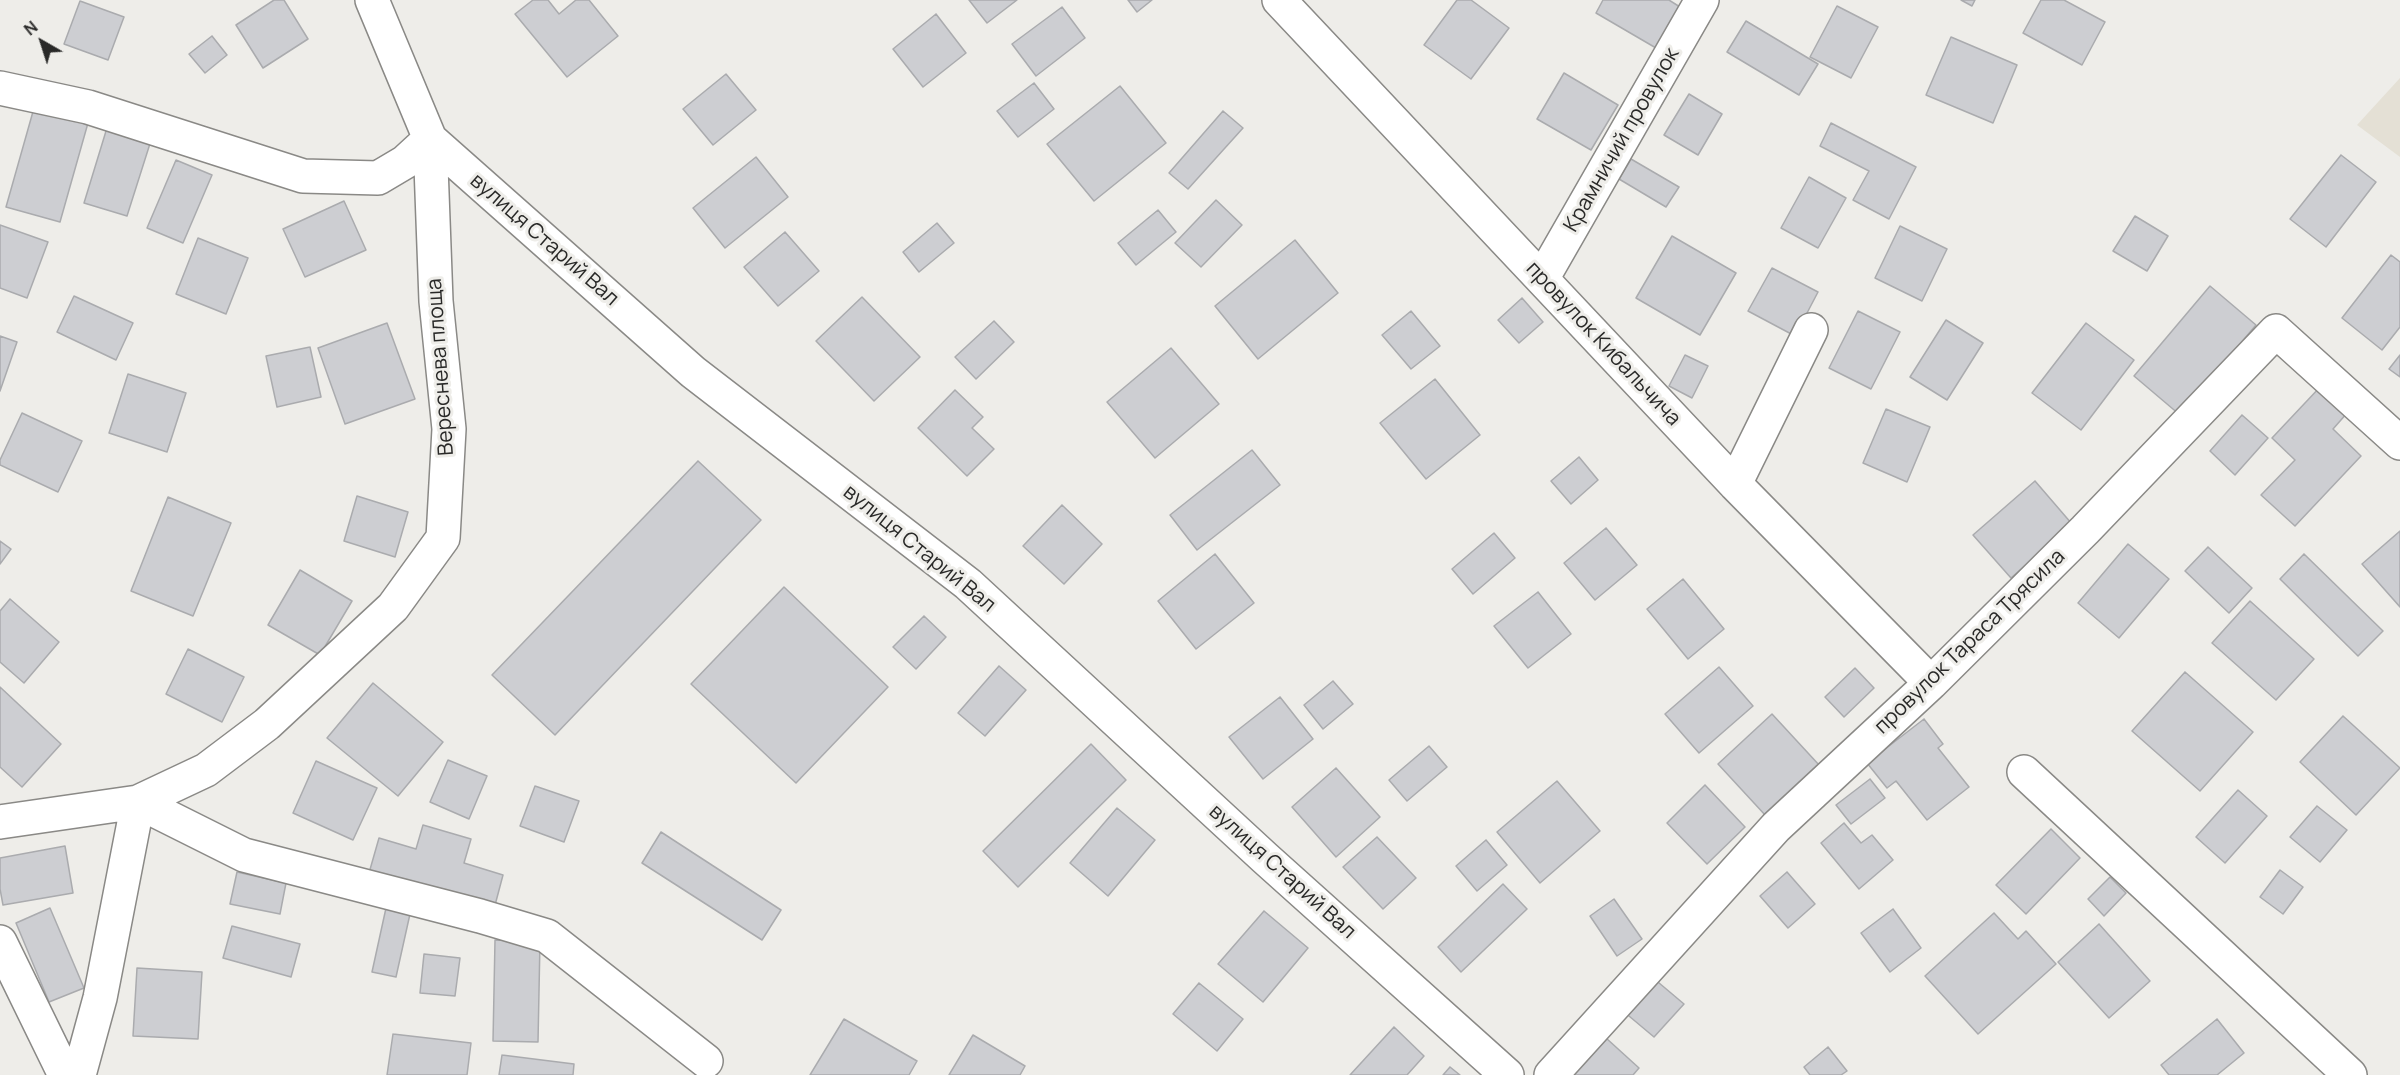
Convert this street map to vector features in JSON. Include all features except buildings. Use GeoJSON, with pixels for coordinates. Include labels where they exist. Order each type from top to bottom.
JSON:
{"type":"FeatureCollection","features":[{"type":"Feature","properties":{"kind":"street","name":"вулиця Старий Вал"},"geometry":{"type":"LineString","coordinates":[[372,0],[430,139],[693,372],[968,584],[1265,858],[1507,1075]]}},
{"type":"Feature","properties":{"kind":"street","name":"провулок Кибальчича"},"geometry":{"type":"LineString","coordinates":[[1279,0],[1735,484],[1931,683]]}},
{"type":"Feature","properties":{"kind":"street","name":"Крамничий провулок"},"geometry":{"type":"LineString","coordinates":[[1542,279],[1702,0]]}},
{"type":"Feature","properties":{"kind":"street"},"geometry":{"type":"LineString","coordinates":[[0,88],[88,107],[303,176],[378,178],[405,162],[430,139]]}},
{"type":"Feature","properties":{"kind":"street","name":"Вереснева площа"},"geometry":{"type":"LineString","coordinates":[[0,822],[138,802],[206,770],[267,724],[393,607],[443,538],[449,429],[436,301],[430,139]]}},
{"type":"Feature","properties":{"kind":"street"},"geometry":{"type":"LineString","coordinates":[[1735,484],[1811,330]]}},
{"type":"Feature","properties":{"kind":"street","name":"провулок Тараса Трясила"},"geometry":{"type":"LineString","coordinates":[[1551,1075],[1776,827],[1931,683],[2085,530],[2276,331],[2400,443]]}},
{"type":"Feature","properties":{"kind":"street"},"geometry":{"type":"LineString","coordinates":[[2024,772],[2350,1075]]}},
{"type":"Feature","properties":{"kind":"street"},"geometry":{"type":"LineString","coordinates":[[79,1075],[100,998],[138,802],[244,855],[480,916],[547,936],[706,1061]]}},
{"type":"Feature","properties":{"kind":"street"},"geometry":{"type":"LineString","coordinates":[[0,942],[64,1075]]}},
{"type":"Feature","properties":{"kind":"shaded area"},"geometry":{"type":"Polygon","coordinates":[[[2400,78],[2400,157],[2357,125],[2400,78]]]}}]}
